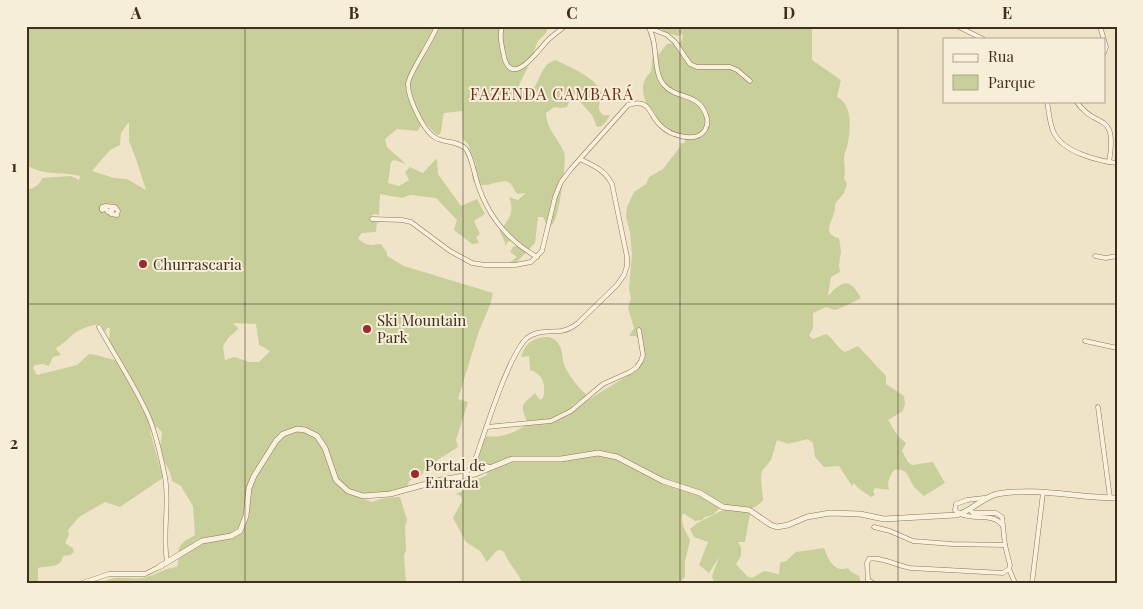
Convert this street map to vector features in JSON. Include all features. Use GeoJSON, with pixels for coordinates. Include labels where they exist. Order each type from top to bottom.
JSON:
{"type":"FeatureCollection","features":[{"type":"Feature","properties":{"kind":"street"},"geometry":{"type":"LineString","coordinates":[[437,26],[408,84],[414,107],[433,137],[456,143],[466,150],[483,199],[490,213],[514,241],[537,256]]}},
{"type":"Feature","properties":{"kind":"street"},"geometry":{"type":"LineString","coordinates":[[502,26],[500,32],[501,43],[506,64],[513,69],[519,69],[565,26]]}},
{"type":"Feature","properties":{"kind":"street"},"geometry":{"type":"LineString","coordinates":[[958,26],[981,38]]}},
{"type":"Feature","properties":{"kind":"street"},"geometry":{"type":"LineString","coordinates":[[372,219],[411,222],[450,251],[472,263],[484,265],[523,265],[530,262],[542,251],[555,197],[562,182],[571,169],[628,105],[640,103],[646,106],[659,125],[665,130],[687,137],[703,133],[707,120],[704,111],[697,102],[690,97],[670,91],[661,81],[658,74],[654,39],[649,27]]}},
{"type":"Feature","properties":{"kind":"street"},"geometry":{"type":"LineString","coordinates":[[649,27],[675,42],[690,64],[697,68],[730,67],[750,80]]}},
{"type":"Feature","properties":{"kind":"street"},"geometry":{"type":"LineString","coordinates":[[1047,102],[1052,129],[1057,138],[1070,148],[1089,158],[1117,163]]}},
{"type":"Feature","properties":{"kind":"street"},"geometry":{"type":"LineString","coordinates":[[1077,102],[1086,112],[1104,122],[1110,130],[1112,146],[1110,162]]}},
{"type":"Feature","properties":{"kind":"street"},"geometry":{"type":"LineString","coordinates":[[463,476],[474,465],[512,362],[528,337],[535,333],[562,331],[578,323],[624,276],[627,256],[612,184],[608,175],[580,159]]}},
{"type":"Feature","properties":{"kind":"street"},"geometry":{"type":"LineString","coordinates":[[114,206],[118,213],[113,215],[111,213],[113,209],[108,212],[105,208],[102,210],[102,207],[114,206]]}},
{"type":"Feature","properties":{"kind":"street"},"geometry":{"type":"LineString","coordinates":[[1095,256],[1106,258],[1117,256]]}},
{"type":"Feature","properties":{"kind":"street"},"geometry":{"type":"LineString","coordinates":[[99,327],[137,393],[148,416],[154,435],[167,492],[165,549],[167,561]]}},
{"type":"Feature","properties":{"kind":"street"},"geometry":{"type":"LineString","coordinates":[[487,427],[552,421],[571,411],[603,384],[637,367],[643,355],[639,330]]}},
{"type":"Feature","properties":{"kind":"street"},"geometry":{"type":"LineString","coordinates":[[1085,341],[1117,348]]}},
{"type":"Feature","properties":{"kind":"street"},"geometry":{"type":"LineString","coordinates":[[1098,407],[1110,498]]}},
{"type":"Feature","properties":{"kind":"street"},"geometry":{"type":"LineString","coordinates":[[82,583],[109,574],[145,574],[202,541],[232,536],[240,531],[246,516],[249,488],[254,476],[276,441],[290,431],[305,430],[317,436],[325,448],[336,480],[342,487],[355,494],[372,496],[390,494],[433,482],[476,474],[512,459],[561,459],[598,453],[610,454],[626,460],[663,481],[700,492],[723,508],[749,510],[777,527],[788,525],[807,517],[830,513],[851,513],[884,518],[961,514],[984,498]]}},
{"type":"Feature","properties":{"kind":"street"},"geometry":{"type":"LineString","coordinates":[[474,465],[491,467]]}},
{"type":"Feature","properties":{"kind":"street"},"geometry":{"type":"LineString","coordinates":[[474,465],[476,474]]}},
{"type":"Feature","properties":{"kind":"street"},"geometry":{"type":"LineString","coordinates":[[1004,527],[995,518],[971,517],[961,514],[955,510],[956,504],[967,500],[1014,492],[1117,498]]}},
{"type":"Feature","properties":{"kind":"street"},"geometry":{"type":"LineString","coordinates":[[1032,583],[1043,493]]}},
{"type":"Feature","properties":{"kind":"street"},"geometry":{"type":"LineString","coordinates":[[971,508],[973,513],[996,513],[1002,517],[1010,565],[1009,569],[1015,583]]}},
{"type":"Feature","properties":{"kind":"street"},"geometry":{"type":"LineString","coordinates":[[874,527],[890,531],[913,541],[1006,545]]}},
{"type":"Feature","properties":{"kind":"street"},"geometry":{"type":"LineString","coordinates":[[874,583],[868,580],[867,563],[869,559],[875,558],[910,568],[1003,573],[1009,569]]}},
{"type":"Feature","properties":{"kind":"green space"},"geometry":{"type":"Polygon","coordinates":[[[26,26],[549,26],[546,33],[538,41],[519,85],[526,95],[531,92],[546,66],[556,60],[582,73],[598,87],[602,93],[599,110],[603,115],[610,115],[603,125],[597,127],[592,115],[574,95],[571,97],[567,107],[554,107],[546,113],[548,124],[562,147],[565,157],[562,190],[555,221],[552,225],[546,223],[543,217],[538,217],[535,243],[517,262],[509,263],[517,257],[510,252],[513,247],[519,245],[515,240],[509,241],[505,246],[500,231],[511,212],[509,197],[518,200],[526,193],[517,194],[510,183],[506,181],[483,185],[473,181],[472,174],[476,165],[468,144],[463,139],[462,111],[444,113],[440,134],[437,135],[423,121],[418,131],[397,129],[385,139],[387,147],[406,164],[394,160],[391,162],[388,183],[399,186],[409,180],[405,172],[410,167],[423,173],[437,158],[438,174],[461,206],[477,199],[485,214],[474,221],[480,234],[476,237],[479,243],[472,244],[454,230],[457,220],[436,198],[410,195],[402,198],[380,194],[379,215],[374,214],[370,217],[373,221],[380,222],[377,223],[376,232],[362,233],[358,238],[366,244],[381,244],[387,256],[404,266],[493,293],[458,399],[468,402],[456,440],[458,447],[427,467],[420,477],[409,481],[408,486],[395,491],[351,494],[372,502],[400,497],[407,520],[404,556],[406,583],[103,583],[117,578],[142,578],[177,567],[178,550],[184,542],[195,535],[193,506],[181,486],[172,481],[160,451],[162,432],[157,427],[150,431],[163,478],[120,507],[105,502],[79,517],[68,530],[69,535],[65,543],[73,548],[74,552],[63,556],[57,565],[38,568],[38,583],[26,583],[26,190],[36,186],[42,178],[71,176],[79,180],[80,176],[40,171],[26,165],[26,26]],[[128,123],[121,133],[120,145],[110,150],[92,171],[114,178],[127,179],[146,190],[129,141],[128,123]],[[233,323],[238,328],[223,346],[225,360],[234,357],[250,362],[259,362],[270,351],[259,345],[256,324],[233,323]],[[101,324],[84,328],[73,334],[57,347],[56,349],[61,355],[53,357],[49,366],[43,364],[35,365],[33,368],[37,375],[77,365],[89,354],[119,360],[119,356],[109,342],[110,328],[107,328],[105,332],[101,324]]]}},
{"type":"Feature","properties":{"kind":"green space"},"geometry":{"type":"Polygon","coordinates":[[[657,26],[812,26],[812,60],[841,80],[837,97],[846,106],[850,119],[844,158],[844,178],[847,184],[844,193],[835,204],[829,229],[833,236],[839,238],[841,251],[840,272],[831,277],[828,295],[846,283],[853,287],[861,298],[836,310],[826,307],[813,313],[813,328],[809,336],[813,339],[826,334],[845,352],[858,346],[886,376],[886,384],[904,396],[903,411],[888,420],[898,436],[906,443],[902,451],[908,462],[912,465],[933,462],[945,483],[924,496],[914,487],[905,472],[894,470],[888,484],[889,490],[875,488],[873,491],[875,495],[871,497],[854,483],[852,486],[839,466],[824,467],[815,457],[813,443],[808,439],[788,444],[777,440],[771,460],[762,471],[763,500],[758,505],[749,509],[722,508],[702,520],[695,521],[683,513],[683,524],[690,540],[685,562],[685,577],[680,583],[522,583],[504,552],[501,550],[496,551],[487,562],[480,551],[466,542],[453,518],[462,501],[461,496],[456,494],[469,488],[474,481],[487,475],[487,467],[475,461],[475,456],[481,451],[485,438],[487,436],[503,436],[520,429],[527,422],[523,411],[524,403],[535,393],[540,400],[543,398],[544,385],[541,377],[530,370],[529,356],[521,357],[529,343],[538,338],[548,337],[552,338],[559,345],[568,372],[587,395],[571,406],[576,405],[576,410],[594,396],[629,375],[638,364],[641,356],[640,343],[636,336],[629,336],[634,328],[628,308],[631,298],[629,289],[632,254],[630,232],[626,217],[627,207],[634,192],[646,184],[649,177],[663,169],[681,143],[684,143],[686,140],[680,135],[658,127],[656,115],[644,98],[643,86],[651,72],[653,52],[659,54],[667,44],[681,42],[683,37],[682,34],[678,36],[666,33],[657,26]]]}},
{"type":"Feature","properties":{"kind":"green space"},"geometry":{"type":"Polygon","coordinates":[[[723,510],[743,511],[750,514],[745,542],[738,542],[741,547],[741,556],[736,564],[748,577],[752,578],[764,571],[779,574],[780,563],[786,561],[796,552],[824,548],[835,567],[839,569],[848,568],[859,576],[861,583],[714,583],[712,576],[719,557],[709,573],[699,565],[708,542],[694,537],[690,529],[697,523],[723,510]]]}},
{"type":"Feature","properties":{"kind":"place","name":"Churrascaria"},"geometry":{"type":"Point","coordinates":[143,264]}},
{"type":"Feature","properties":{"kind":"place","name":"Ski Mountain Park"},"geometry":{"type":"Point","coordinates":[367,329]}},
{"type":"Feature","properties":{"kind":"place","name":"Portal de Entrada"},"geometry":{"type":"Point","coordinates":[415,474]}},
{"type":"Feature","properties":{"kind":"district","name":"FAZENDA CAMBARÁ"},"geometry":{"type":"Point","coordinates":[552,93]}}]}
